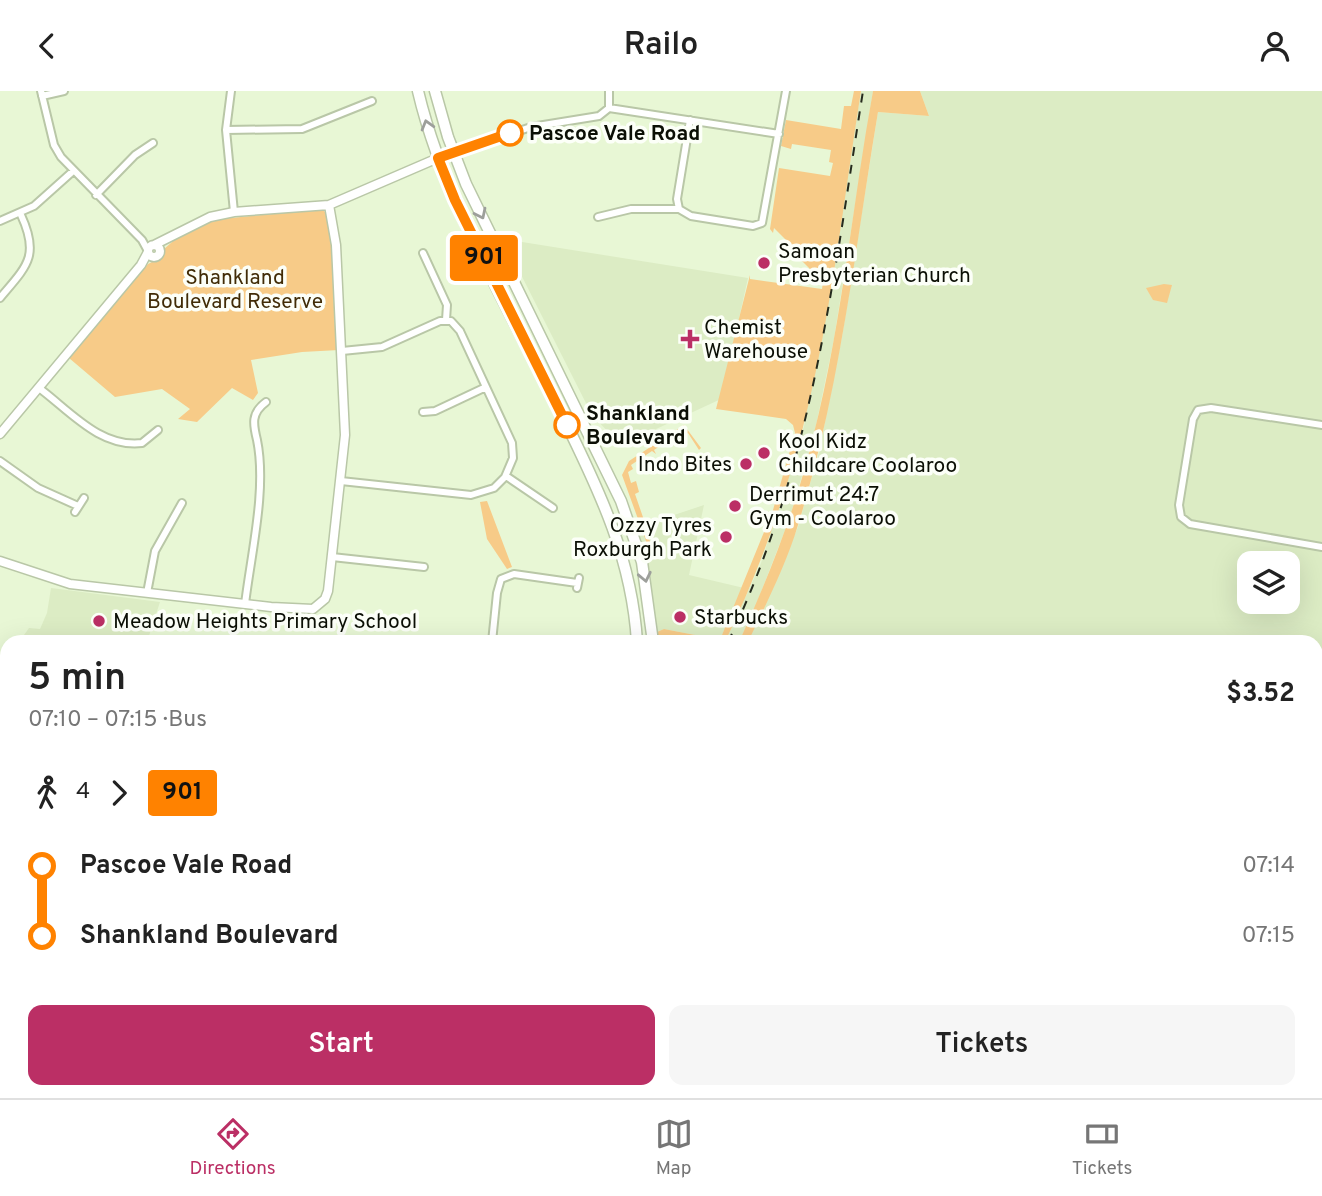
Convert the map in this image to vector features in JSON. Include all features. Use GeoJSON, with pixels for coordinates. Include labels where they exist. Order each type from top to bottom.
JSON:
{"type":"FeatureCollection","features":[{"type":"Feature","properties":{"kind":"main road"},"geometry":{"type":"LineString","coordinates":[[418,91],[438,158],[455,200],[589,469],[621,546],[634,604],[636,635]]}},
{"type":"Feature","properties":{"kind":"main road"},"geometry":{"type":"LineString","coordinates":[[435,91],[453,152],[625,511],[639,551],[648,591],[652,635]]}},
{"type":"Feature","properties":{"kind":"main road"},"geometry":{"type":"LineString","coordinates":[[589,469],[603,462]]}},
{"type":"Feature","properties":{"kind":"street"},"geometry":{"type":"LineString","coordinates":[[64,91],[42,93],[54,145],[72,172],[153,250]]}},
{"type":"Feature","properties":{"kind":"street"},"geometry":{"type":"LineString","coordinates":[[231,91],[226,130],[234,212]]}},
{"type":"Feature","properties":{"kind":"street"},"geometry":{"type":"LineString","coordinates":[[609,91],[609,108]]}},
{"type":"Feature","properties":{"kind":"street"},"geometry":{"type":"LineString","coordinates":[[598,217],[631,209],[679,209],[691,216],[753,226],[762,223],[786,91]]}},
{"type":"Feature","properties":{"kind":"street"},"geometry":{"type":"LineString","coordinates":[[226,130],[302,129],[372,100]]}},
{"type":"Feature","properties":{"kind":"street"},"geometry":{"type":"LineString","coordinates":[[0,434],[153,250],[174,233],[210,217],[234,212],[329,205],[453,152],[538,125],[599,116],[609,108],[779,134]]}},
{"type":"Feature","properties":{"kind":"street"},"geometry":{"type":"LineString","coordinates":[[679,209],[677,199],[690,120]]}},
{"type":"Feature","properties":{"kind":"street"},"geometry":{"type":"LineString","coordinates":[[96,195],[135,155],[153,143]]}},
{"type":"Feature","properties":{"kind":"street"},"geometry":{"type":"LineString","coordinates":[[0,221],[34,207],[72,172]]}},
{"type":"Feature","properties":{"kind":"street"},"geometry":{"type":"LineString","coordinates":[[0,561],[70,584],[313,609],[325,599],[345,435],[336,245],[329,205]]}},
{"type":"Feature","properties":{"kind":"street"},"geometry":{"type":"LineString","coordinates":[[0,298],[25,268],[31,253],[32,240],[20,215]]}},
{"type":"Feature","properties":{"kind":"street"},"geometry":{"type":"LineString","coordinates":[[422,252],[447,305],[446,320]]}},
{"type":"Feature","properties":{"kind":"street"},"geometry":{"type":"LineString","coordinates":[[342,351],[382,347],[446,320]]}},
{"type":"Feature","properties":{"kind":"street"},"geometry":{"type":"LineString","coordinates":[[341,481],[471,495],[494,488],[506,476],[513,458],[512,443],[460,331],[446,320]]}},
{"type":"Feature","properties":{"kind":"street"},"geometry":{"type":"LineString","coordinates":[[422,412],[435,411],[486,387]]}},
{"type":"Feature","properties":{"kind":"street"},"geometry":{"type":"LineString","coordinates":[[39,388],[84,424],[114,440],[142,443],[158,430]]}},
{"type":"Feature","properties":{"kind":"street"},"geometry":{"type":"LineString","coordinates":[[245,604],[261,463],[254,422],[257,411],[268,402]]}},
{"type":"Feature","properties":{"kind":"street"},"geometry":{"type":"LineString","coordinates":[[1322,425],[1211,408],[1196,411],[1179,505],[1181,517],[1190,524],[1322,547]]}},
{"type":"Feature","properties":{"kind":"street"},"geometry":{"type":"LineString","coordinates":[[0,461],[30,484],[77,509],[84,499]]}},
{"type":"Feature","properties":{"kind":"street"},"geometry":{"type":"LineString","coordinates":[[506,476],[553,509]]}},
{"type":"Feature","properties":{"kind":"street"},"geometry":{"type":"LineString","coordinates":[[147,593],[155,551],[183,501]]}},
{"type":"Feature","properties":{"kind":"street"},"geometry":{"type":"LineString","coordinates":[[332,557],[426,567]]}},
{"type":"Feature","properties":{"kind":"street"},"geometry":{"type":"LineString","coordinates":[[493,635],[497,593],[502,579],[514,574],[578,583]]}},
{"type":"Feature","properties":{"kind":"shaded area"},"geometry":{"type":"Polygon","coordinates":[[[861,91],[873,91],[834,339],[814,435],[789,520],[756,605],[742,635],[728,635],[761,563],[804,426],[861,91]]]}},
{"type":"Feature","properties":{"kind":"shaded area"},"geometry":{"type":"Polygon","coordinates":[[[920,91],[1322,91],[1322,635],[751,635],[798,527],[819,452],[842,337],[878,112],[929,116],[920,91]]]}},
{"type":"Feature","properties":{"kind":"shaded area"},"geometry":{"type":"Polygon","coordinates":[[[503,239],[748,278],[721,399],[628,442],[615,439],[592,415],[503,239]]]}},
{"type":"Feature","properties":{"kind":"shaded area"},"geometry":{"type":"Polygon","coordinates":[[[704,505],[689,575],[744,588],[722,635],[695,635],[664,629],[653,634],[633,534],[650,527],[650,523],[704,505]]]}},
{"type":"Feature","properties":{"kind":"shaded area","name":"Meadow Heights Primary School"},"geometry":{"type":"Polygon","coordinates":[[[51,588],[160,602],[149,635],[24,635],[29,628],[40,629],[47,613],[51,588]]]}},
{"type":"Feature","properties":{"kind":"green space"},"geometry":{"type":"Polygon","coordinates":[[[854,91],[861,91],[836,260],[813,386],[796,455],[769,537],[728,635],[722,635],[773,510],[795,433],[793,425],[786,419],[716,409],[750,275],[750,279],[822,289],[823,282],[774,228],[773,233],[770,229],[779,168],[830,176],[833,163],[829,162],[831,150],[792,144],[791,149],[781,146],[786,120],[841,129],[844,106],[851,106],[854,91]]]}},
{"type":"Feature","properties":{"kind":"green space"},"geometry":{"type":"Polygon","coordinates":[[[873,91],[920,91],[929,116],[878,112],[836,372],[813,474],[793,540],[775,584],[751,635],[742,635],[781,541],[813,437],[832,351],[873,91]]]}},
{"type":"Feature","properties":{"kind":"green space","name":"Shankland Boulevard Reserve"},"geometry":{"type":"Polygon","coordinates":[[[321,209],[328,214],[334,246],[339,350],[302,352],[251,360],[258,393],[253,400],[232,388],[197,422],[178,419],[190,409],[162,389],[115,397],[69,358],[148,264],[160,258],[164,249],[179,236],[211,220],[321,209]]]}},
{"type":"Feature","properties":{"kind":"green space"},"geometry":{"type":"Polygon","coordinates":[[[1172,285],[1167,303],[1153,300],[1146,288],[1172,285]]]}},
{"type":"Feature","properties":{"kind":"green space"},"geometry":{"type":"Polygon","coordinates":[[[684,425],[701,448],[699,450],[688,433],[684,435],[681,432],[654,450],[656,454],[652,451],[631,465],[633,469],[628,472],[631,483],[636,481],[639,492],[635,494],[645,523],[650,522],[651,526],[646,531],[657,560],[650,552],[622,475],[629,461],[684,425]]]}},
{"type":"Feature","properties":{"kind":"green space"},"geometry":{"type":"Polygon","coordinates":[[[487,501],[512,567],[507,569],[487,539],[480,502],[487,501]]]}},
{"type":"Feature","properties":{"kind":"green space"},"geometry":{"type":"Polygon","coordinates":[[[664,629],[695,635],[657,635],[657,632],[664,629]]]}},
{"type":"Feature","properties":{"kind":"railway"},"geometry":{"type":"LineString","coordinates":[[731,635],[757,576],[800,441],[829,303],[863,91]]}},
{"type":"Feature","properties":{"kind":"bus line","name":"901"},"geometry":{"type":"LineString","coordinates":[[510,133],[438,158],[455,200],[567,425]]}},
{"type":"Feature","properties":{"kind":"place","name":"Pascoe Vale Road"},"geometry":{"type":"Point","coordinates":[510,133]}},
{"type":"Feature","properties":{"kind":"place","name":"Samoan Presbyterian Church"},"geometry":{"type":"Point","coordinates":[764,263]}},
{"type":"Feature","properties":{"kind":"place","name":"Chemist Warehouse"},"geometry":{"type":"Point","coordinates":[690,339]}},
{"type":"Feature","properties":{"kind":"place","name":"Shankland Boulevard"},"geometry":{"type":"Point","coordinates":[567,425]}},
{"type":"Feature","properties":{"kind":"place","name":"Kool Kidz Childcare Coolaroo"},"geometry":{"type":"Point","coordinates":[764,453]}},
{"type":"Feature","properties":{"kind":"place","name":"Indo Bites"},"geometry":{"type":"Point","coordinates":[746,464]}},
{"type":"Feature","properties":{"kind":"place","name":"Derrimut 24:7 Gym - Coolaroo"},"geometry":{"type":"Point","coordinates":[735,506]}},
{"type":"Feature","properties":{"kind":"place","name":"Ozzy Tyres Roxburgh Park"},"geometry":{"type":"Point","coordinates":[726,537]}},
{"type":"Feature","properties":{"kind":"place","name":"Starbucks"},"geometry":{"type":"Point","coordinates":[680,617]}},
{"type":"Feature","properties":{"kind":"place","name":"Meadow Heights Primary School"},"geometry":{"type":"Point","coordinates":[99,621]}}]}
